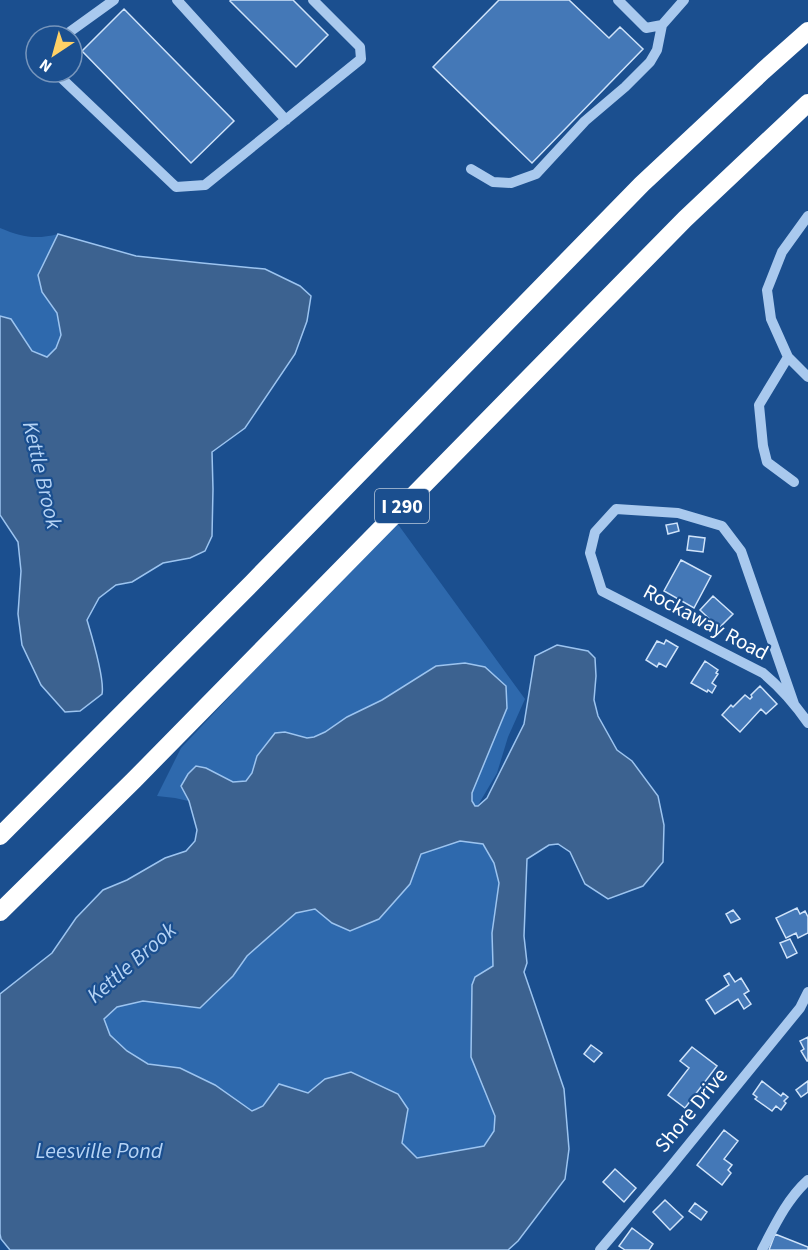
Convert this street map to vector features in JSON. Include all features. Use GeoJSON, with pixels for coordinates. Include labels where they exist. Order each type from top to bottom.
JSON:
{"type":"FeatureCollection","features":[{"type":"Feature","properties":{"kind":"highway","name":"I 290"},"geometry":{"type":"LineString","coordinates":[[0,837],[642,184],[803,35]]}},
{"type":"Feature","properties":{"kind":"highway","name":"I 290"},"geometry":{"type":"LineString","coordinates":[[0,912],[134,780],[677,228],[733,172],[808,104]]}},
{"type":"Feature","properties":{"kind":"street"},"geometry":{"type":"LineString","coordinates":[[81,24],[114,0]]}},
{"type":"Feature","properties":{"kind":"street"},"geometry":{"type":"LineString","coordinates":[[177,0],[286,120]]}},
{"type":"Feature","properties":{"kind":"street"},"geometry":{"type":"LineString","coordinates":[[68,84],[176,187],[205,185],[361,59],[360,47],[313,0]]}},
{"type":"Feature","properties":{"kind":"street"},"geometry":{"type":"LineString","coordinates":[[618,0],[646,28],[662,25]]}},
{"type":"Feature","properties":{"kind":"street"},"geometry":{"type":"LineString","coordinates":[[471,169],[493,182],[511,183],[536,174],[585,121],[650,62],[657,50],[662,25],[684,0]]}},
{"type":"Feature","properties":{"kind":"street"},"geometry":{"type":"LineString","coordinates":[[808,216],[782,252],[767,290],[771,319],[788,357],[808,377]]}},
{"type":"Feature","properties":{"kind":"street"},"geometry":{"type":"LineString","coordinates":[[788,357],[759,405],[767,462],[794,482]]}},
{"type":"Feature","properties":{"kind":"street","name":"Rockaway Road"},"geometry":{"type":"LineString","coordinates":[[794,704],[741,551],[722,526],[678,513],[616,509],[595,532],[590,553],[602,591],[763,673],[776,683],[808,723]]}},
{"type":"Feature","properties":{"kind":"street","name":"Shore Drive"},"geometry":{"type":"LineString","coordinates":[[600,1250],[668,1170],[800,1008],[808,995]]}},
{"type":"Feature","properties":{"kind":"street"},"geometry":{"type":"LineString","coordinates":[[762,1250],[784,1209],[808,1180]]}},
{"type":"Feature","properties":{"kind":"shaded area"},"geometry":{"type":"Polygon","coordinates":[[[0,228],[29,237],[58,234],[38,275],[42,292],[57,313],[61,335],[56,348],[47,358],[32,351],[11,319],[0,316],[0,228]]]}},
{"type":"Feature","properties":{"kind":"shaded area"},"geometry":{"type":"Polygon","coordinates":[[[397,523],[525,699],[508,737],[497,773],[471,817],[233,811],[157,796],[181,748],[333,587],[397,523]]]}},
{"type":"Feature","properties":{"kind":"shaded area"},"geometry":{"type":"Polygon","coordinates":[[[460,841],[483,844],[494,863],[499,884],[492,933],[493,967],[475,977],[471,1057],[495,1115],[494,1131],[484,1146],[417,1158],[402,1143],[408,1110],[325,1079],[308,1093],[279,1084],[263,1106],[252,1111],[215,1085],[180,1068],[148,1064],[127,1051],[110,1035],[104,1019],[117,1007],[144,1001],[200,1008],[233,976],[247,956],[296,913],[315,909],[332,923],[410,884],[421,854],[460,841]]]}},
{"type":"Feature","properties":{"kind":"water","name":"Kettle Brook"},"geometry":{"type":"Polygon","coordinates":[[[58,234],[136,256],[265,269],[300,286],[311,296],[307,321],[295,354],[245,428],[212,452],[212,536],[205,551],[190,558],[163,563],[132,582],[116,585],[99,598],[87,620],[100,668],[102,694],[80,711],[65,712],[41,685],[22,645],[18,614],[21,571],[18,542],[0,515],[0,316],[11,319],[32,351],[47,357],[56,348],[61,335],[57,313],[42,292],[38,275],[58,234]]]}},
{"type":"Feature","properties":{"kind":"water","name":"Leesville Pond"},"geometry":{"type":"Polygon","coordinates":[[[557,645],[588,651],[595,658],[594,700],[598,716],[617,750],[632,761],[658,796],[664,825],[663,862],[643,886],[608,899],[585,884],[570,852],[558,844],[549,845],[527,859],[524,936],[527,963],[524,972],[564,1089],[569,1149],[565,1179],[518,1241],[508,1250],[10,1250],[1,1239],[0,1234],[0,994],[52,953],[76,918],[103,890],[127,880],[165,858],[186,851],[195,841],[197,830],[189,801],[181,786],[188,774],[196,766],[206,768],[233,782],[246,781],[252,773],[257,756],[275,733],[285,732],[307,738],[314,737],[382,700],[436,666],[465,663],[485,667],[506,686],[507,708],[472,793],[472,801],[475,806],[478,806],[487,798],[524,724],[535,656],[557,645]],[[460,841],[421,854],[410,884],[379,919],[350,931],[332,923],[315,909],[296,913],[247,956],[233,976],[200,1008],[143,1001],[117,1007],[104,1019],[110,1035],[127,1051],[148,1064],[180,1068],[215,1085],[252,1111],[263,1106],[279,1084],[308,1093],[325,1079],[351,1072],[398,1094],[408,1109],[402,1143],[417,1158],[484,1146],[494,1131],[495,1116],[471,1057],[472,985],[475,977],[493,966],[492,933],[499,883],[494,863],[483,844],[460,841]]]}},
{"type":"Feature","properties":{"kind":"building"},"geometry":{"type":"Polygon","coordinates":[[[231,0],[293,0],[328,35],[296,67],[231,0]]]}},
{"type":"Feature","properties":{"kind":"building"},"geometry":{"type":"Polygon","coordinates":[[[499,0],[569,0],[609,38],[620,27],[643,49],[532,163],[433,67],[499,0]]]}},
{"type":"Feature","properties":{"kind":"building"},"geometry":{"type":"Polygon","coordinates":[[[124,9],[234,121],[191,163],[84,53],[84,49],[124,9]]]}},
{"type":"Feature","properties":{"kind":"building"},"geometry":{"type":"Polygon","coordinates":[[[677,523],[679,531],[668,534],[666,525],[677,523]]]}},
{"type":"Feature","properties":{"kind":"building"},"geometry":{"type":"Polygon","coordinates":[[[689,536],[705,538],[703,552],[687,550],[689,536]]]}},
{"type":"Feature","properties":{"kind":"building"},"geometry":{"type":"Polygon","coordinates":[[[681,560],[711,576],[694,608],[664,591],[681,560]]]}},
{"type":"Feature","properties":{"kind":"building"},"geometry":{"type":"Polygon","coordinates":[[[713,596],[733,614],[719,628],[700,610],[713,596]]]}},
{"type":"Feature","properties":{"kind":"building"},"geometry":{"type":"Polygon","coordinates":[[[666,640],[678,647],[666,667],[659,663],[657,667],[646,660],[657,641],[664,644],[666,640]]]}},
{"type":"Feature","properties":{"kind":"building"},"geometry":{"type":"Polygon","coordinates":[[[705,661],[718,670],[712,683],[716,686],[712,693],[691,683],[705,661]]]}},
{"type":"Feature","properties":{"kind":"building"},"geometry":{"type":"Polygon","coordinates":[[[760,686],[777,704],[766,714],[761,709],[740,732],[722,715],[745,695],[750,699],[760,686]]]}},
{"type":"Feature","properties":{"kind":"building"},"geometry":{"type":"Polygon","coordinates":[[[797,908],[800,914],[805,911],[808,917],[808,933],[798,938],[796,933],[786,938],[776,918],[797,908]]]}},
{"type":"Feature","properties":{"kind":"building"},"geometry":{"type":"Polygon","coordinates":[[[733,910],[740,919],[731,923],[726,914],[733,910]]]}},
{"type":"Feature","properties":{"kind":"building"},"geometry":{"type":"Polygon","coordinates":[[[790,939],[797,953],[787,958],[780,943],[790,939]]]}},
{"type":"Feature","properties":{"kind":"building"},"geometry":{"type":"Polygon","coordinates":[[[729,973],[735,982],[741,978],[749,991],[744,994],[751,1004],[744,1009],[738,999],[715,1014],[706,1000],[729,985],[724,976],[729,973]]]}},
{"type":"Feature","properties":{"kind":"building"},"geometry":{"type":"Polygon","coordinates":[[[808,1037],[807,1061],[801,1051],[804,1049],[800,1041],[808,1037]]]}},
{"type":"Feature","properties":{"kind":"building"},"geometry":{"type":"Polygon","coordinates":[[[591,1045],[602,1053],[594,1062],[584,1054],[591,1045]]]}},
{"type":"Feature","properties":{"kind":"building"},"geometry":{"type":"Polygon","coordinates":[[[692,1047],[717,1066],[685,1108],[668,1095],[689,1068],[680,1061],[692,1047]]]}},
{"type":"Feature","properties":{"kind":"building"},"geometry":{"type":"Polygon","coordinates":[[[762,1081],[781,1096],[783,1093],[788,1097],[781,1110],[776,1106],[772,1111],[755,1099],[757,1097],[753,1094],[762,1081]]]}},
{"type":"Feature","properties":{"kind":"building"},"geometry":{"type":"Polygon","coordinates":[[[808,1081],[808,1092],[801,1097],[796,1090],[808,1081]]]}},
{"type":"Feature","properties":{"kind":"building"},"geometry":{"type":"Polygon","coordinates":[[[724,1130],[738,1141],[724,1159],[732,1165],[728,1170],[731,1173],[722,1185],[697,1165],[724,1130]]]}},
{"type":"Feature","properties":{"kind":"building"},"geometry":{"type":"Polygon","coordinates":[[[615,1169],[636,1188],[624,1202],[603,1182],[615,1169]]]}},
{"type":"Feature","properties":{"kind":"building"},"geometry":{"type":"Polygon","coordinates":[[[665,1200],[683,1217],[670,1230],[653,1212],[665,1200]]]}},
{"type":"Feature","properties":{"kind":"building"},"geometry":{"type":"Polygon","coordinates":[[[695,1203],[707,1212],[701,1220],[689,1211],[695,1203]]]}},
{"type":"Feature","properties":{"kind":"building"},"geometry":{"type":"Polygon","coordinates":[[[632,1228],[653,1244],[649,1250],[625,1250],[619,1246],[632,1228]]]}},
{"type":"Feature","properties":{"kind":"building"},"geometry":{"type":"Polygon","coordinates":[[[775,1234],[808,1247],[808,1250],[769,1250],[775,1234]]]}}]}
